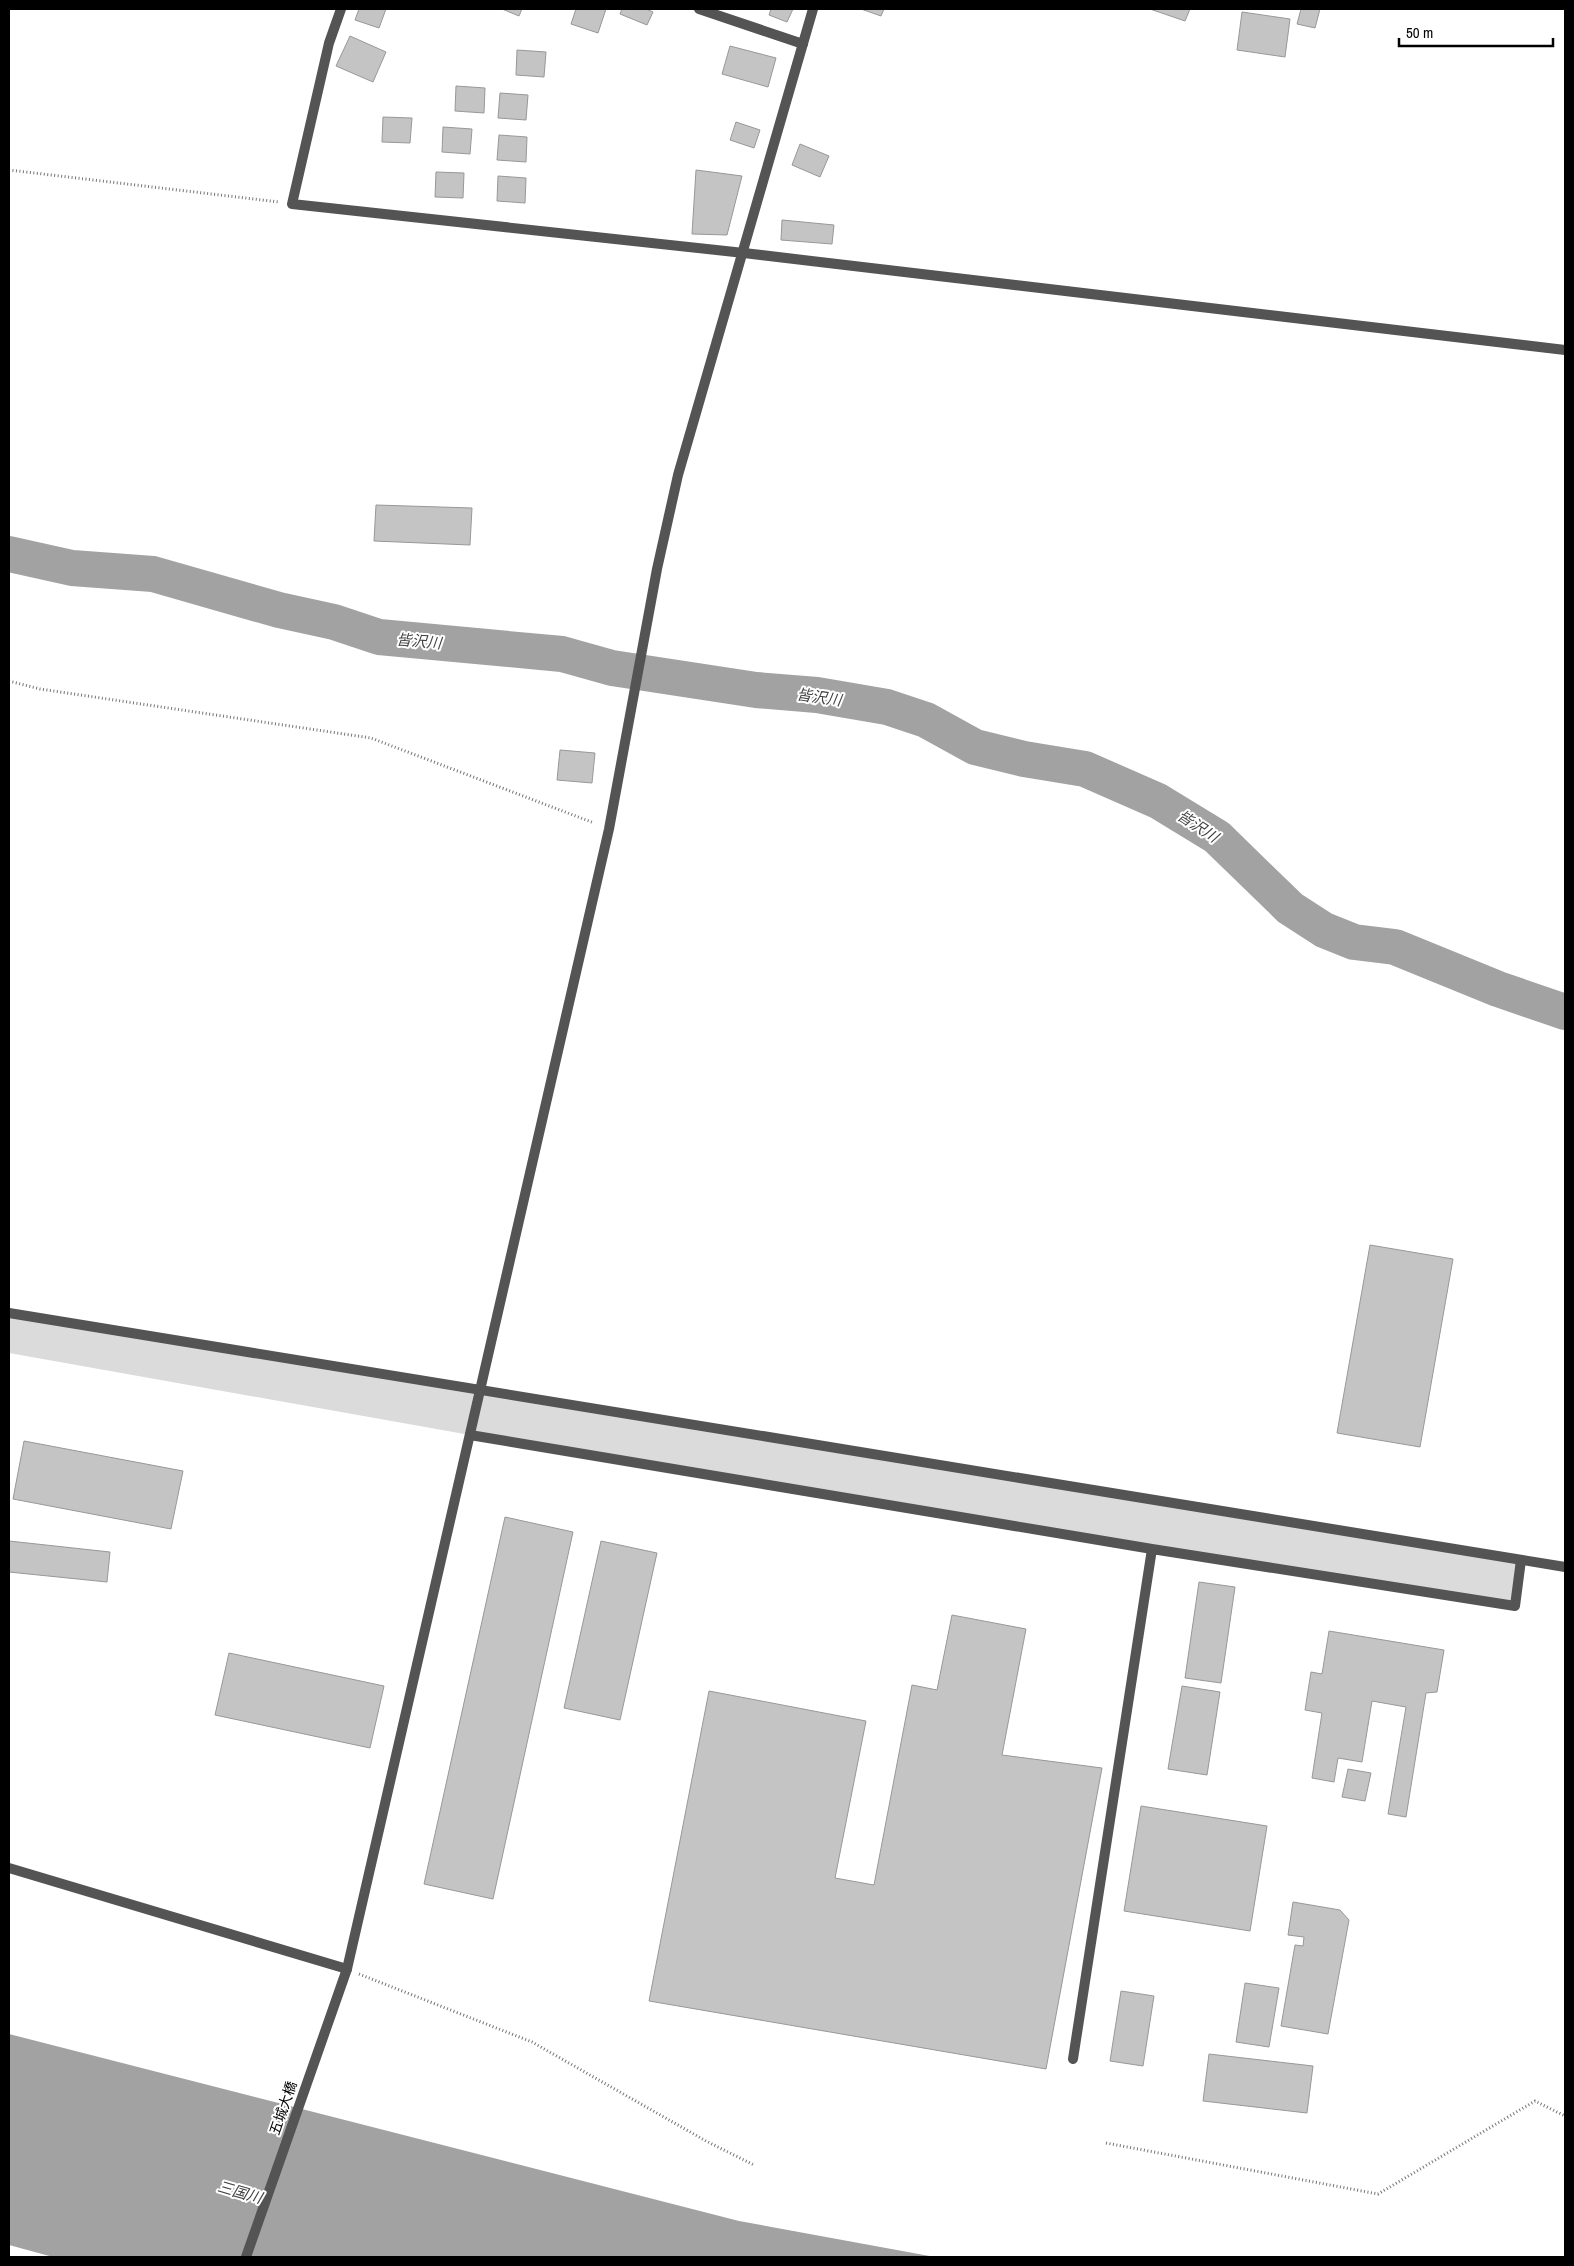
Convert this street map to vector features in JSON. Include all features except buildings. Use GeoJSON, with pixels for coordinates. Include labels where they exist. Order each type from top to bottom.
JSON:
{"type":"FeatureCollection","features":[{"type":"Feature","properties":{"kind":"street"},"geometry":{"type":"LineString","coordinates":[[341,9],[329,43],[292,204],[744,253],[1565,350]]}},
{"type":"Feature","properties":{"kind":"street"},"geometry":{"type":"LineString","coordinates":[[699,9],[803,44]]}},
{"type":"Feature","properties":{"kind":"street","name":"五城大橋"},"geometry":{"type":"LineString","coordinates":[[246,2257],[347,1969],[609,829],[657,569],[678,475],[814,9]]}},
{"type":"Feature","properties":{"kind":"street"},"geometry":{"type":"LineString","coordinates":[[9,1313],[1565,1567]]}},
{"type":"Feature","properties":{"kind":"street"},"geometry":{"type":"LineString","coordinates":[[470,1435],[1152,1549],[1515,1606],[1521,1560]]}},
{"type":"Feature","properties":{"kind":"street"},"geometry":{"type":"LineString","coordinates":[[1073,2059],[1152,1549]]}},
{"type":"Feature","properties":{"kind":"street"},"geometry":{"type":"LineString","coordinates":[[9,1868],[347,1969]]}},
{"type":"Feature","properties":{"kind":"path"},"geometry":{"type":"LineString","coordinates":[[9,170],[292,204]]}},
{"type":"Feature","properties":{"kind":"path"},"geometry":{"type":"LineString","coordinates":[[9,680],[40,688],[372,738],[609,829]]}},
{"type":"Feature","properties":{"kind":"path"},"geometry":{"type":"LineString","coordinates":[[347,1969],[532,2042],[706,2141],[754,2165]]}},
{"type":"Feature","properties":{"kind":"path"},"geometry":{"type":"LineString","coordinates":[[1106,2143],[1378,2194],[1535,2101],[1565,2116]]}},
{"type":"Feature","properties":{"kind":"shaded area"},"geometry":{"type":"Polygon","coordinates":[[[9,1313],[1521,1560],[1515,1606],[470,1435],[9,1353],[9,1313]]]}},
{"type":"Feature","properties":{"kind":"water","name":"三国川"},"geometry":{"type":"Polygon","coordinates":[[[9,2034],[739,2221],[935,2257],[53,2257],[9,2245],[9,2034]]]}},
{"type":"Feature","properties":{"kind":"waterway","name":"皆沢川"},"geometry":{"type":"LineString","coordinates":[[9,554],[72,568],[153,574],[279,610],[334,622],[379,637],[562,654],[612,668],[756,690],[817,695],[887,707],[926,720],[975,747],[1024,759],[1085,769],[1158,801],[1217,837],[1290,908],[1324,930],[1354,942],[1395,947],[1498,989],[1565,1012]]}}]}
